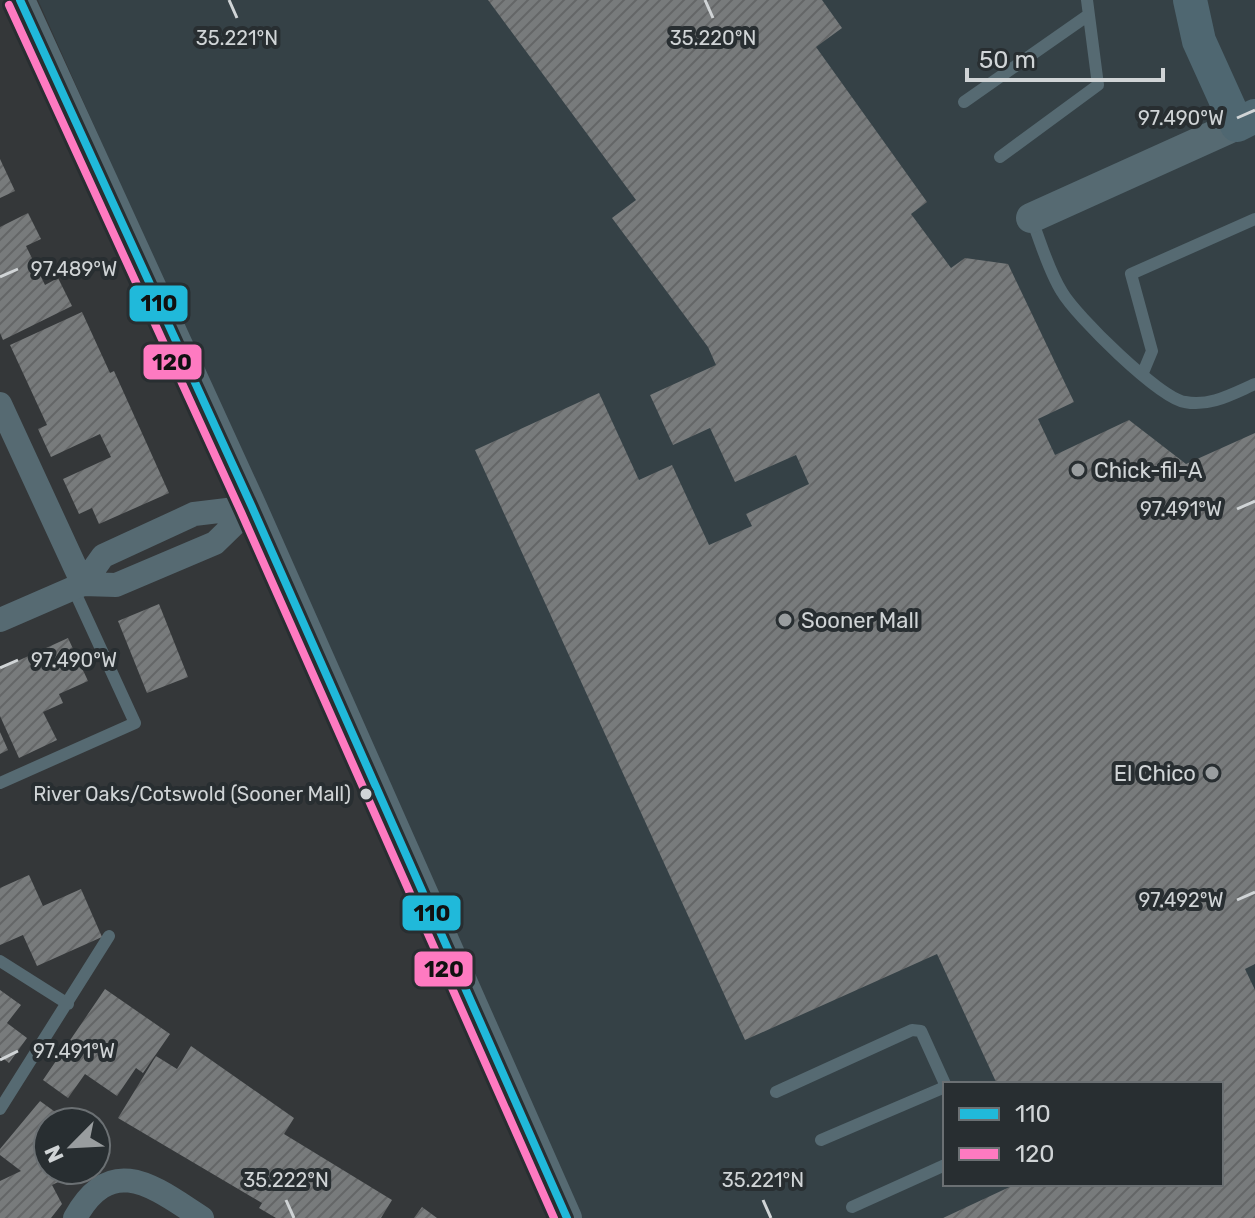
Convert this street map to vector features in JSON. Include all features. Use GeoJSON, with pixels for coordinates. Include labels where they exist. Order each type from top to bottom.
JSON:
{"type":"FeatureCollection","features":[{"type":"Feature","properties":{"kind":"main road"},"geometry":{"type":"LineString","coordinates":[[1190,0],[1199,41],[1246,121]]}},
{"type":"Feature","properties":{"kind":"street"},"geometry":{"type":"LineString","coordinates":[[20,0],[252,507],[567,1218]]}},
{"type":"Feature","properties":{"kind":"street"},"geometry":{"type":"LineString","coordinates":[[1031,218],[1246,121]]}},
{"type":"Feature","properties":{"kind":"street"},"geometry":{"type":"LineString","coordinates":[[0,404],[78,586]]}},
{"type":"Feature","properties":{"kind":"street"},"geometry":{"type":"LineString","coordinates":[[78,586],[103,556],[194,514],[252,507]]}},
{"type":"Feature","properties":{"kind":"street"},"geometry":{"type":"LineString","coordinates":[[0,620],[78,586],[116,585],[215,543],[252,507]]}},
{"type":"Feature","properties":{"kind":"street"},"geometry":{"type":"LineString","coordinates":[[75,1218],[91,1196],[103,1186],[133,1179],[153,1186],[202,1218]]}},
{"type":"Feature","properties":{"kind":"lane"},"geometry":{"type":"LineString","coordinates":[[1000,157],[1098,85],[1087,0]]}},
{"type":"Feature","properties":{"kind":"lane"},"geometry":{"type":"LineString","coordinates":[[964,102],[1087,16]]}},
{"type":"Feature","properties":{"kind":"lane"},"geometry":{"type":"LineString","coordinates":[[1031,218],[1061,291],[1142,375],[1174,399],[1185,402],[1220,400],[1255,384]]}},
{"type":"Feature","properties":{"kind":"lane"},"geometry":{"type":"LineString","coordinates":[[1142,375],[1152,351],[1131,274],[1255,219]]}},
{"type":"Feature","properties":{"kind":"lane"},"geometry":{"type":"LineString","coordinates":[[0,783],[135,723],[78,586]]}},
{"type":"Feature","properties":{"kind":"lane"},"geometry":{"type":"LineString","coordinates":[[0,1109],[109,936]]}},
{"type":"Feature","properties":{"kind":"lane"},"geometry":{"type":"LineString","coordinates":[[0,961],[68,1004]]}},
{"type":"Feature","properties":{"kind":"lane"},"geometry":{"type":"LineString","coordinates":[[776,1092],[912,1030],[921,1031],[943,1082]]}},
{"type":"Feature","properties":{"kind":"lane"},"geometry":{"type":"LineString","coordinates":[[821,1140],[943,1087]]}},
{"type":"Feature","properties":{"kind":"lane"},"geometry":{"type":"LineString","coordinates":[[852,1207],[943,1166]]}},
{"type":"Feature","properties":{"kind":"shaded area","name":"Sooner Mall"},"geometry":{"type":"Polygon","coordinates":[[[38,0],[1255,0],[1255,1218],[581,1218],[38,0]]]}},
{"type":"Feature","properties":{"kind":"building","name":"Sooner Mall"},"geometry":{"type":"Polygon","coordinates":[[[488,0],[822,0],[842,28],[816,47],[927,202],[911,214],[951,268],[965,258],[1008,264],[1074,402],[1038,419],[1055,455],[1129,420],[1186,464],[1255,433],[1255,964],[1245,969],[1255,990],[1255,1218],[943,1218],[1012,1186],[1223,1186],[1223,1082],[996,1082],[937,954],[745,1040],[475,450],[599,393],[639,480],[672,465],[709,545],[752,526],[746,514],[809,484],[796,455],[735,482],[710,428],[673,445],[650,395],[716,365],[708,347],[612,218],[636,200],[488,0]]]}},
{"type":"Feature","properties":{"kind":"building"},"geometry":{"type":"Polygon","coordinates":[[[0,159],[15,191],[0,198],[0,159]]]}},
{"type":"Feature","properties":{"kind":"building"},"geometry":{"type":"Polygon","coordinates":[[[28,213],[41,239],[26,246],[45,285],[58,278],[72,306],[3,340],[0,333],[0,227],[28,213]]]}},
{"type":"Feature","properties":{"kind":"building"},"geometry":{"type":"Polygon","coordinates":[[[82,312],[110,373],[114,371],[169,493],[99,524],[92,508],[79,514],[63,479],[111,457],[100,434],[51,457],[38,429],[47,425],[10,345],[82,312]]]}},
{"type":"Feature","properties":{"kind":"building"},"geometry":{"type":"Polygon","coordinates":[[[159,604],[188,677],[147,693],[118,621],[159,604]]]}},
{"type":"Feature","properties":{"kind":"building"},"geometry":{"type":"Polygon","coordinates":[[[68,638],[88,681],[59,694],[63,703],[43,712],[57,740],[19,758],[0,716],[0,669],[68,638]]]}},
{"type":"Feature","properties":{"kind":"building"},"geometry":{"type":"Polygon","coordinates":[[[0,732],[8,750],[0,754],[0,732]]]}},
{"type":"Feature","properties":{"kind":"building"},"geometry":{"type":"Polygon","coordinates":[[[29,875],[43,906],[81,889],[102,937],[37,966],[23,935],[0,945],[0,888],[29,875]]]}},
{"type":"Feature","properties":{"kind":"building"},"geometry":{"type":"Polygon","coordinates":[[[105,989],[170,1034],[143,1073],[136,1068],[117,1096],[85,1074],[68,1098],[43,1080],[105,989]]]}},
{"type":"Feature","properties":{"kind":"building"},"geometry":{"type":"Polygon","coordinates":[[[0,990],[21,1005],[7,1023],[27,1038],[9,1063],[0,1056],[0,990]]]}},
{"type":"Feature","properties":{"kind":"building"},"geometry":{"type":"Polygon","coordinates":[[[191,1046],[294,1118],[284,1134],[392,1200],[381,1218],[276,1218],[259,1208],[262,1203],[118,1118],[156,1056],[177,1069],[191,1046]]]}},
{"type":"Feature","properties":{"kind":"building"},"geometry":{"type":"Polygon","coordinates":[[[32,1111],[32,1186],[53,1186],[62,1204],[51,1218],[0,1218],[0,1181],[21,1171],[0,1155],[0,1149],[32,1111]]]}},
{"type":"Feature","properties":{"kind":"building"},"geometry":{"type":"Polygon","coordinates":[[[422,1207],[437,1218],[414,1218],[422,1207]]]}},
{"type":"Feature","properties":{"kind":"transit line","name":"110"},"geometry":{"type":"LineString","coordinates":[[20,0],[252,507],[567,1218]]}},
{"type":"Feature","properties":{"kind":"transit line","name":"120"},"geometry":{"type":"LineString","coordinates":[[9,5],[241,512],[554,1218]]}},
{"type":"Feature","properties":{"kind":"place","name":"Chick-fil-A"},"geometry":{"type":"Point","coordinates":[1078,470]}},
{"type":"Feature","properties":{"kind":"place","name":"Sooner Mall"},"geometry":{"type":"Point","coordinates":[785,620]}},
{"type":"Feature","properties":{"kind":"place","name":"El Chico"},"geometry":{"type":"Point","coordinates":[1212,773]}},
{"type":"Feature","properties":{"kind":"place","name":"River Oaks/Cotswold (Sooner Mall)"},"geometry":{"type":"Point","coordinates":[366,794]}}]}
